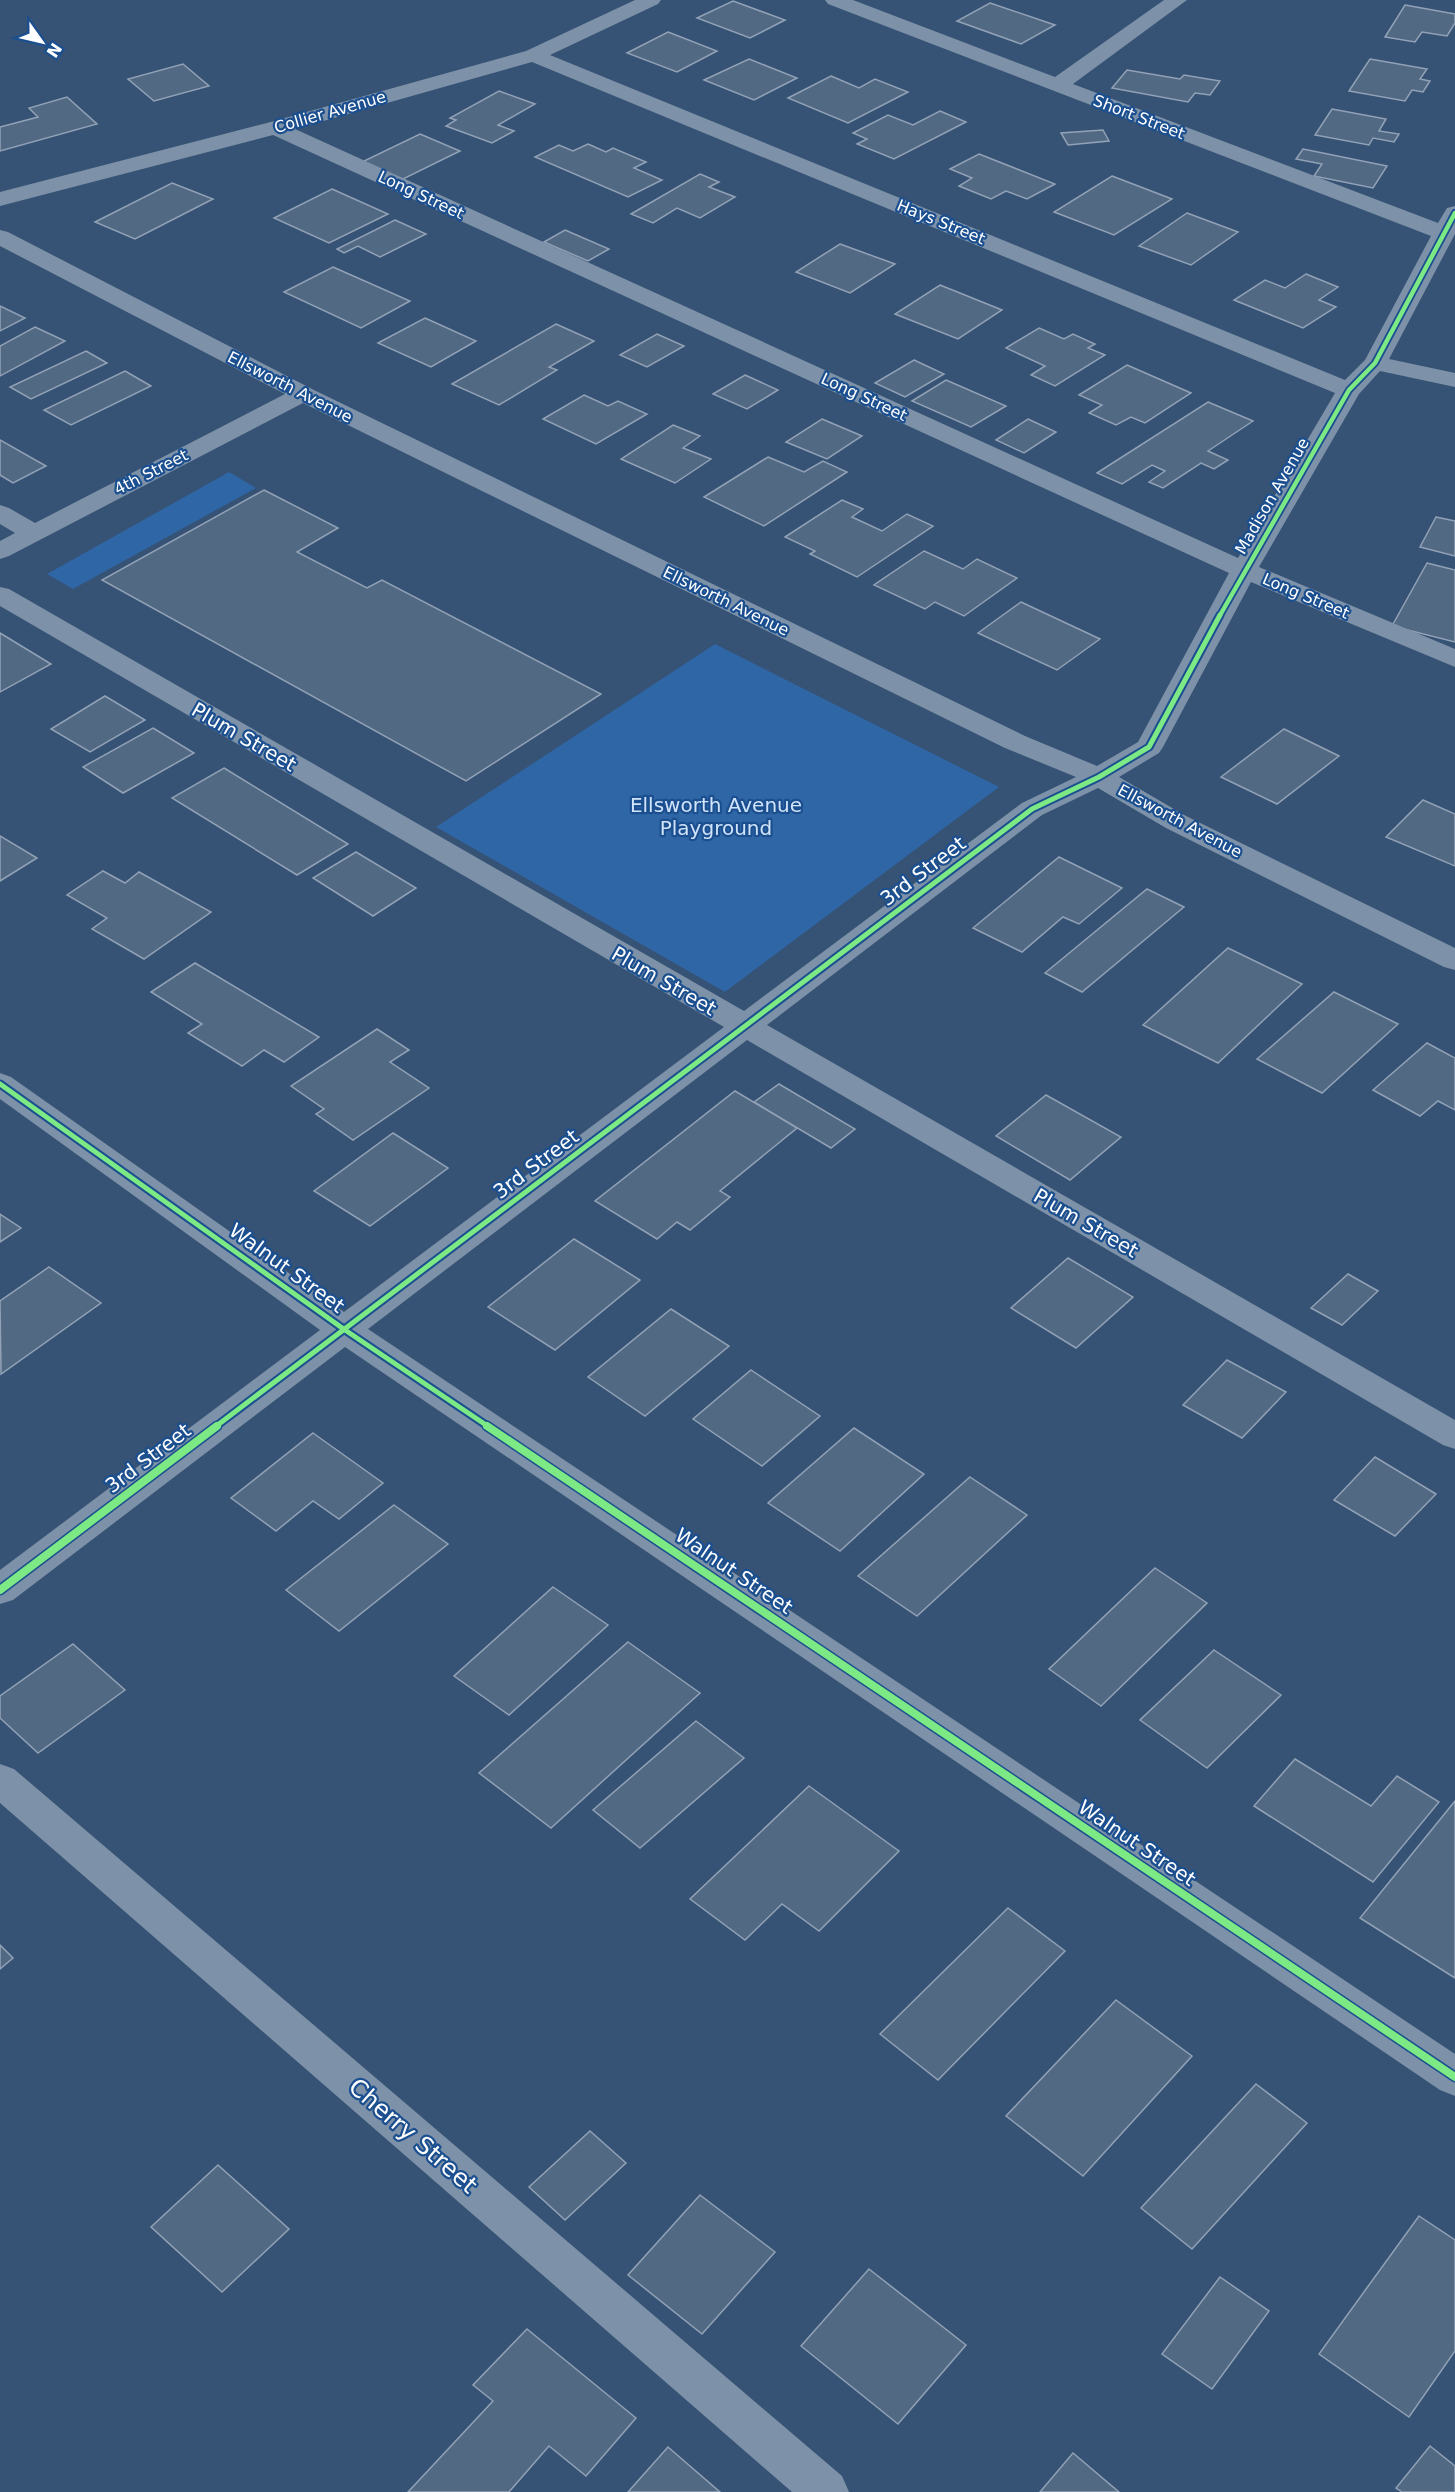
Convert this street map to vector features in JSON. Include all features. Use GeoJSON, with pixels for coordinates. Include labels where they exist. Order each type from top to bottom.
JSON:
{"type":"FeatureCollection","features":[{"type":"Feature","properties":{"kind":"street","name":"Collier Avenue"},"geometry":{"type":"LineString","coordinates":[[0,199],[275,128],[533,55],[651,0]]}},
{"type":"Feature","properties":{"kind":"street","name":"Short Street"},"geometry":{"type":"LineString","coordinates":[[835,0],[1056,86],[1449,223]]}},
{"type":"Feature","properties":{"kind":"street"},"geometry":{"type":"LineString","coordinates":[[1056,86],[1177,0]]}},
{"type":"Feature","properties":{"kind":"street","name":"Hays Street"},"geometry":{"type":"LineString","coordinates":[[533,55],[1349,390]]}},
{"type":"Feature","properties":{"kind":"street","name":"Long Street"},"geometry":{"type":"LineString","coordinates":[[275,128],[1244,570],[1455,659]]}},
{"type":"Feature","properties":{"kind":"street","name":"Madison Avenue"},"geometry":{"type":"LineString","coordinates":[[1098,777],[1149,747],[1244,570],[1349,390],[1375,363],[1449,223]]}},
{"type":"Feature","properties":{"kind":"street","name":"Ellsworth Avenue"},"geometry":{"type":"LineString","coordinates":[[0,237],[303,394],[1015,742],[1098,777],[1176,822],[1455,960]]}},
{"type":"Feature","properties":{"kind":"street"},"geometry":{"type":"LineString","coordinates":[[1375,363],[1455,380]]}},
{"type":"Feature","properties":{"kind":"street","name":"4th Street"},"geometry":{"type":"LineString","coordinates":[[0,551],[303,394]]}},
{"type":"Feature","properties":{"kind":"street"},"geometry":{"type":"LineString","coordinates":[[0,513],[34,533]]}},
{"type":"Feature","properties":{"kind":"street","name":"Plum Street"},"geometry":{"type":"LineString","coordinates":[[0,595],[1455,1436]]}},
{"type":"Feature","properties":{"kind":"street","name":"3rd Street"},"geometry":{"type":"LineString","coordinates":[[0,1590],[1032,809],[1098,777]]}},
{"type":"Feature","properties":{"kind":"street","name":"Walnut Street"},"geometry":{"type":"LineString","coordinates":[[0,1084],[345,1330],[1455,2077]]}},
{"type":"Feature","properties":{"kind":"street","name":"Cherry Street"},"geometry":{"type":"LineString","coordinates":[[0,1780],[826,2492]]}},
{"type":"Feature","properties":{"kind":"green space"},"geometry":{"type":"Polygon","coordinates":[[[229,472],[256,488],[73,589],[47,574],[229,472]]]}},
{"type":"Feature","properties":{"kind":"green space","name":"Ellsworth Avenue Playground"},"geometry":{"type":"Polygon","coordinates":[[[715,644],[999,787],[725,992],[436,827],[715,644]]]}},
{"type":"Feature","properties":{"kind":"building"},"geometry":{"type":"Polygon","coordinates":[[[733,1],[785,20],[750,38],[697,18],[733,1]]]}},
{"type":"Feature","properties":{"kind":"building"},"geometry":{"type":"Polygon","coordinates":[[[990,3],[1055,25],[1021,44],[957,21],[990,3]]]}},
{"type":"Feature","properties":{"kind":"building"},"geometry":{"type":"Polygon","coordinates":[[[1405,5],[1455,14],[1455,23],[1447,36],[1422,32],[1415,42],[1385,37],[1405,5]]]}},
{"type":"Feature","properties":{"kind":"building"},"geometry":{"type":"Polygon","coordinates":[[[668,32],[717,51],[677,72],[627,53],[668,32]]]}},
{"type":"Feature","properties":{"kind":"building"},"geometry":{"type":"Polygon","coordinates":[[[749,59],[797,78],[754,100],[704,80],[749,59]]]}},
{"type":"Feature","properties":{"kind":"building"},"geometry":{"type":"Polygon","coordinates":[[[1370,59],[1427,69],[1420,79],[1430,81],[1423,92],[1412,90],[1405,101],[1349,91],[1370,59]]]}},
{"type":"Feature","properties":{"kind":"building"},"geometry":{"type":"Polygon","coordinates":[[[183,64],[209,86],[154,101],[128,79],[183,64]]]}},
{"type":"Feature","properties":{"kind":"building"},"geometry":{"type":"Polygon","coordinates":[[[1127,70],[1180,79],[1184,75],[1220,81],[1210,95],[1195,93],[1188,102],[1112,88],[1127,70]]]}},
{"type":"Feature","properties":{"kind":"building"},"geometry":{"type":"Polygon","coordinates":[[[831,76],[859,88],[875,79],[908,92],[848,123],[788,98],[831,76]]]}},
{"type":"Feature","properties":{"kind":"building"},"geometry":{"type":"Polygon","coordinates":[[[499,91],[535,104],[498,125],[514,131],[492,143],[446,126],[456,120],[450,118],[499,91]]]}},
{"type":"Feature","properties":{"kind":"building"},"geometry":{"type":"Polygon","coordinates":[[[67,97],[97,124],[0,151],[0,127],[38,117],[29,108],[67,97]]]}},
{"type":"Feature","properties":{"kind":"building"},"geometry":{"type":"Polygon","coordinates":[[[1332,109],[1386,119],[1379,131],[1399,134],[1394,142],[1373,138],[1369,145],[1315,135],[1332,109]]]}},
{"type":"Feature","properties":{"kind":"building"},"geometry":{"type":"Polygon","coordinates":[[[940,111],[966,122],[894,159],[857,144],[867,139],[853,133],[888,115],[913,125],[940,111]]]}},
{"type":"Feature","properties":{"kind":"building"},"geometry":{"type":"Polygon","coordinates":[[[1103,130],[1109,141],[1068,145],[1061,133],[1103,130]]]}},
{"type":"Feature","properties":{"kind":"building"},"geometry":{"type":"Polygon","coordinates":[[[420,134],[460,151],[401,180],[362,162],[420,134]]]}},
{"type":"Feature","properties":{"kind":"building"},"geometry":{"type":"Polygon","coordinates":[[[588,144],[606,152],[613,148],[646,162],[634,168],[662,180],[628,197],[535,157],[559,145],[573,151],[588,144]]]}},
{"type":"Feature","properties":{"kind":"building"},"geometry":{"type":"Polygon","coordinates":[[[1303,149],[1387,166],[1373,188],[1314,176],[1322,164],[1296,159],[1303,149]]]}},
{"type":"Feature","properties":{"kind":"building"},"geometry":{"type":"Polygon","coordinates":[[[979,154],[1055,184],[1027,199],[1006,191],[991,199],[959,186],[972,178],[950,169],[979,154]]]}},
{"type":"Feature","properties":{"kind":"building"},"geometry":{"type":"Polygon","coordinates":[[[700,174],[719,182],[709,187],[735,197],[700,218],[677,208],[653,223],[631,214],[700,174]]]}},
{"type":"Feature","properties":{"kind":"building"},"geometry":{"type":"Polygon","coordinates":[[[1112,176],[1172,199],[1114,235],[1054,212],[1112,176]]]}},
{"type":"Feature","properties":{"kind":"building"},"geometry":{"type":"Polygon","coordinates":[[[172,183],[213,199],[135,239],[95,222],[172,183]]]}},
{"type":"Feature","properties":{"kind":"building"},"geometry":{"type":"Polygon","coordinates":[[[332,189],[388,214],[329,243],[274,218],[332,189]]]}},
{"type":"Feature","properties":{"kind":"building"},"geometry":{"type":"Polygon","coordinates":[[[1187,213],[1238,232],[1191,265],[1139,246],[1187,213]]]}},
{"type":"Feature","properties":{"kind":"building"},"geometry":{"type":"Polygon","coordinates":[[[395,220],[426,234],[380,257],[358,246],[344,253],[337,249],[395,220]]]}},
{"type":"Feature","properties":{"kind":"building"},"geometry":{"type":"Polygon","coordinates":[[[565,230],[609,249],[588,261],[544,242],[565,230]]]}},
{"type":"Feature","properties":{"kind":"building"},"geometry":{"type":"Polygon","coordinates":[[[840,244],[895,264],[850,293],[796,272],[840,244]]]}},
{"type":"Feature","properties":{"kind":"building"},"geometry":{"type":"Polygon","coordinates":[[[333,267],[410,301],[361,328],[284,292],[333,267]]]}},
{"type":"Feature","properties":{"kind":"building"},"geometry":{"type":"Polygon","coordinates":[[[1306,274],[1338,287],[1319,300],[1336,307],[1303,328],[1234,300],[1265,280],[1285,288],[1306,274]]]}},
{"type":"Feature","properties":{"kind":"building"},"geometry":{"type":"Polygon","coordinates":[[[940,285],[1002,310],[958,339],[895,314],[940,285]]]}},
{"type":"Feature","properties":{"kind":"building"},"geometry":{"type":"Polygon","coordinates":[[[0,306],[25,318],[0,331],[0,306]]]}},
{"type":"Feature","properties":{"kind":"building"},"geometry":{"type":"Polygon","coordinates":[[[425,318],[476,341],[431,367],[378,343],[425,318]]]}},
{"type":"Feature","properties":{"kind":"building"},"geometry":{"type":"Polygon","coordinates":[[[556,324],[594,341],[549,367],[557,370],[499,405],[452,384],[556,324]]]}},
{"type":"Feature","properties":{"kind":"building"},"geometry":{"type":"Polygon","coordinates":[[[35,327],[65,341],[0,376],[0,346],[35,327]]]}},
{"type":"Feature","properties":{"kind":"building"},"geometry":{"type":"Polygon","coordinates":[[[1039,328],[1064,339],[1073,334],[1095,344],[1088,348],[1105,355],[1055,386],[1031,375],[1045,366],[1006,348],[1039,328]]]}},
{"type":"Feature","properties":{"kind":"building"},"geometry":{"type":"Polygon","coordinates":[[[657,334],[684,346],[647,367],[620,355],[657,334]]]}},
{"type":"Feature","properties":{"kind":"building"},"geometry":{"type":"Polygon","coordinates":[[[86,351],[107,363],[31,399],[10,387],[86,351]]]}},
{"type":"Feature","properties":{"kind":"building"},"geometry":{"type":"Polygon","coordinates":[[[914,360],[944,374],[905,397],[875,383],[914,360]]]}},
{"type":"Feature","properties":{"kind":"building"},"geometry":{"type":"Polygon","coordinates":[[[1127,365],[1191,393],[1145,423],[1131,417],[1116,425],[1089,413],[1102,405],[1079,395],[1127,365]]]}},
{"type":"Feature","properties":{"kind":"building"},"geometry":{"type":"Polygon","coordinates":[[[125,371],[151,386],[71,425],[44,410],[125,371]]]}},
{"type":"Feature","properties":{"kind":"building"},"geometry":{"type":"Polygon","coordinates":[[[745,375],[778,390],[747,409],[713,394],[745,375]]]}},
{"type":"Feature","properties":{"kind":"building"},"geometry":{"type":"Polygon","coordinates":[[[946,380],[1006,406],[971,427],[912,401],[946,380]]]}},
{"type":"Feature","properties":{"kind":"building"},"geometry":{"type":"Polygon","coordinates":[[[584,395],[608,406],[618,401],[647,414],[596,444],[543,419],[584,395]]]}},
{"type":"Feature","properties":{"kind":"building"},"geometry":{"type":"Polygon","coordinates":[[[1208,402],[1253,421],[1208,451],[1228,460],[1214,469],[1201,463],[1163,488],[1149,482],[1165,471],[1152,465],[1122,484],[1097,473],[1208,402]]]}},
{"type":"Feature","properties":{"kind":"building"},"geometry":{"type":"Polygon","coordinates":[[[822,419],[862,436],[827,459],[786,442],[822,419]]]}},
{"type":"Feature","properties":{"kind":"building"},"geometry":{"type":"Polygon","coordinates":[[[1028,419],[1056,432],[1024,453],[996,440],[1028,419]]]}},
{"type":"Feature","properties":{"kind":"building"},"geometry":{"type":"Polygon","coordinates":[[[673,425],[700,436],[683,448],[711,459],[675,483],[621,459],[673,425]]]}},
{"type":"Feature","properties":{"kind":"building"},"geometry":{"type":"Polygon","coordinates":[[[0,440],[46,466],[13,483],[0,475],[0,440]]]}},
{"type":"Feature","properties":{"kind":"building"},"geometry":{"type":"Polygon","coordinates":[[[768,457],[804,472],[823,461],[847,472],[764,526],[704,497],[768,457]]]}},
{"type":"Feature","properties":{"kind":"building"},"geometry":{"type":"Polygon","coordinates":[[[264,490],[338,528],[297,552],[367,588],[382,580],[601,694],[466,781],[102,580],[264,490]]]}},
{"type":"Feature","properties":{"kind":"building"},"geometry":{"type":"Polygon","coordinates":[[[842,500],[863,509],[852,517],[882,531],[907,514],[933,526],[857,577],[810,554],[815,551],[785,537],[842,500]]]}},
{"type":"Feature","properties":{"kind":"building"},"geometry":{"type":"Polygon","coordinates":[[[1436,517],[1455,521],[1455,556],[1420,547],[1436,517]]]}},
{"type":"Feature","properties":{"kind":"building"},"geometry":{"type":"Polygon","coordinates":[[[924,551],[963,569],[977,559],[1017,578],[964,616],[935,602],[925,609],[874,585],[924,551]]]}},
{"type":"Feature","properties":{"kind":"building"},"geometry":{"type":"Polygon","coordinates":[[[1427,563],[1455,570],[1455,642],[1392,626],[1427,563]]]}},
{"type":"Feature","properties":{"kind":"building"},"geometry":{"type":"Polygon","coordinates":[[[1021,602],[1100,639],[1057,670],[978,633],[1021,602]]]}},
{"type":"Feature","properties":{"kind":"building"},"geometry":{"type":"Polygon","coordinates":[[[0,633],[51,664],[0,692],[0,633]]]}},
{"type":"Feature","properties":{"kind":"building"},"geometry":{"type":"Polygon","coordinates":[[[105,696],[145,720],[90,752],[51,729],[105,696]]]}},
{"type":"Feature","properties":{"kind":"building"},"geometry":{"type":"Polygon","coordinates":[[[153,728],[194,753],[123,793],[83,767],[153,728]]]}},
{"type":"Feature","properties":{"kind":"building"},"geometry":{"type":"Polygon","coordinates":[[[1284,729],[1339,756],[1277,804],[1221,777],[1284,729]]]}},
{"type":"Feature","properties":{"kind":"building"},"geometry":{"type":"Polygon","coordinates":[[[224,768],[348,844],[297,875],[172,798],[224,768]]]}},
{"type":"Feature","properties":{"kind":"building"},"geometry":{"type":"Polygon","coordinates":[[[1423,800],[1455,814],[1455,866],[1386,837],[1423,800]]]}},
{"type":"Feature","properties":{"kind":"building"},"geometry":{"type":"Polygon","coordinates":[[[0,836],[37,858],[0,881],[0,836]]]}},
{"type":"Feature","properties":{"kind":"building"},"geometry":{"type":"Polygon","coordinates":[[[356,852],[416,888],[373,916],[313,878],[356,852]]]}},
{"type":"Feature","properties":{"kind":"building"},"geometry":{"type":"Polygon","coordinates":[[[1059,857],[1122,888],[1079,924],[1063,917],[1022,952],[973,928],[1059,857]]]}},
{"type":"Feature","properties":{"kind":"building"},"geometry":{"type":"Polygon","coordinates":[[[103,871],[125,883],[139,872],[211,912],[144,959],[92,929],[107,918],[67,895],[103,871]]]}},
{"type":"Feature","properties":{"kind":"building"},"geometry":{"type":"Polygon","coordinates":[[[1147,889],[1184,907],[1082,992],[1045,973],[1147,889]]]}},
{"type":"Feature","properties":{"kind":"building"},"geometry":{"type":"Polygon","coordinates":[[[1228,948],[1302,984],[1218,1063],[1143,1025],[1228,948]]]}},
{"type":"Feature","properties":{"kind":"building"},"geometry":{"type":"Polygon","coordinates":[[[195,963],[319,1037],[284,1062],[264,1050],[242,1066],[188,1033],[202,1024],[151,992],[195,963]]]}},
{"type":"Feature","properties":{"kind":"building"},"geometry":{"type":"Polygon","coordinates":[[[1334,992],[1398,1024],[1322,1093],[1257,1059],[1334,992]]]}},
{"type":"Feature","properties":{"kind":"building"},"geometry":{"type":"Polygon","coordinates":[[[377,1029],[409,1050],[390,1062],[429,1088],[353,1140],[316,1114],[324,1109],[291,1086],[377,1029]]]}},
{"type":"Feature","properties":{"kind":"building"},"geometry":{"type":"Polygon","coordinates":[[[1427,1043],[1455,1058],[1455,1110],[1438,1101],[1420,1116],[1373,1090],[1427,1043]]]}},
{"type":"Feature","properties":{"kind":"building"},"geometry":{"type":"Polygon","coordinates":[[[779,1084],[855,1129],[831,1148],[754,1102],[779,1084]]]}},
{"type":"Feature","properties":{"kind":"building"},"geometry":{"type":"Polygon","coordinates":[[[735,1091],[797,1128],[720,1191],[730,1197],[690,1230],[677,1222],[657,1239],[595,1201],[735,1091]]]}},
{"type":"Feature","properties":{"kind":"building"},"geometry":{"type":"Polygon","coordinates":[[[1046,1095],[1121,1137],[1070,1180],[996,1136],[1046,1095]]]}},
{"type":"Feature","properties":{"kind":"building"},"geometry":{"type":"Polygon","coordinates":[[[393,1133],[448,1168],[370,1226],[314,1191],[393,1133]]]}},
{"type":"Feature","properties":{"kind":"building"},"geometry":{"type":"Polygon","coordinates":[[[0,1214],[21,1228],[0,1242],[0,1214]]]}},
{"type":"Feature","properties":{"kind":"building"},"geometry":{"type":"Polygon","coordinates":[[[574,1239],[640,1280],[555,1350],[488,1307],[574,1239]]]}},
{"type":"Feature","properties":{"kind":"building"},"geometry":{"type":"Polygon","coordinates":[[[1068,1258],[1133,1297],[1076,1348],[1011,1308],[1068,1258]]]}},
{"type":"Feature","properties":{"kind":"building"},"geometry":{"type":"Polygon","coordinates":[[[49,1267],[101,1303],[1,1374],[0,1301],[49,1267]]]}},
{"type":"Feature","properties":{"kind":"building"},"geometry":{"type":"Polygon","coordinates":[[[1348,1274],[1378,1291],[1342,1325],[1311,1308],[1348,1274]]]}},
{"type":"Feature","properties":{"kind":"building"},"geometry":{"type":"Polygon","coordinates":[[[671,1309],[729,1346],[645,1416],[588,1377],[671,1309]]]}},
{"type":"Feature","properties":{"kind":"building"},"geometry":{"type":"Polygon","coordinates":[[[1227,1360],[1286,1392],[1242,1438],[1183,1405],[1227,1360]]]}},
{"type":"Feature","properties":{"kind":"building"},"geometry":{"type":"Polygon","coordinates":[[[751,1370],[820,1416],[762,1466],[693,1419],[751,1370]]]}},
{"type":"Feature","properties":{"kind":"building"},"geometry":{"type":"Polygon","coordinates":[[[854,1428],[924,1474],[840,1551],[768,1503],[854,1428]]]}},
{"type":"Feature","properties":{"kind":"building"},"geometry":{"type":"Polygon","coordinates":[[[313,1433],[383,1483],[339,1519],[313,1501],[276,1531],[231,1498],[313,1433]]]}},
{"type":"Feature","properties":{"kind":"building"},"geometry":{"type":"Polygon","coordinates":[[[1375,1457],[1436,1494],[1395,1536],[1334,1500],[1375,1457]]]}},
{"type":"Feature","properties":{"kind":"building"},"geometry":{"type":"Polygon","coordinates":[[[970,1477],[1027,1515],[917,1616],[858,1576],[970,1477]]]}},
{"type":"Feature","properties":{"kind":"building"},"geometry":{"type":"Polygon","coordinates":[[[394,1505],[448,1544],[339,1631],[286,1590],[394,1505]]]}},
{"type":"Feature","properties":{"kind":"building"},"geometry":{"type":"Polygon","coordinates":[[[1155,1568],[1207,1603],[1101,1706],[1049,1669],[1155,1568]]]}},
{"type":"Feature","properties":{"kind":"building"},"geometry":{"type":"Polygon","coordinates":[[[553,1587],[608,1625],[509,1715],[454,1676],[553,1587]]]}},
{"type":"Feature","properties":{"kind":"building"},"geometry":{"type":"Polygon","coordinates":[[[628,1642],[700,1693],[551,1828],[479,1773],[628,1642]]]}},
{"type":"Feature","properties":{"kind":"building"},"geometry":{"type":"Polygon","coordinates":[[[73,1644],[125,1690],[38,1753],[0,1718],[0,1696],[73,1644]]]}},
{"type":"Feature","properties":{"kind":"building"},"geometry":{"type":"Polygon","coordinates":[[[1214,1650],[1281,1695],[1207,1768],[1140,1720],[1214,1650]]]}},
{"type":"Feature","properties":{"kind":"building"},"geometry":{"type":"Polygon","coordinates":[[[696,1721],[744,1758],[640,1848],[593,1810],[696,1721]]]}},
{"type":"Feature","properties":{"kind":"building"},"geometry":{"type":"Polygon","coordinates":[[[1295,1759],[1371,1806],[1397,1776],[1439,1802],[1373,1882],[1254,1806],[1295,1759]]]}},
{"type":"Feature","properties":{"kind":"building"},"geometry":{"type":"Polygon","coordinates":[[[809,1786],[899,1851],[819,1931],[782,1904],[745,1940],[690,1899],[809,1786]]]}},
{"type":"Feature","properties":{"kind":"building"},"geometry":{"type":"Polygon","coordinates":[[[1455,1801],[1455,1978],[1360,1918],[1455,1801]]]}},
{"type":"Feature","properties":{"kind":"building"},"geometry":{"type":"Polygon","coordinates":[[[1008,1908],[1065,1951],[938,2080],[880,2034],[1008,1908]]]}},
{"type":"Feature","properties":{"kind":"building"},"geometry":{"type":"Polygon","coordinates":[[[0,1945],[13,1958],[0,1969],[0,1945]]]}},
{"type":"Feature","properties":{"kind":"building"},"geometry":{"type":"Polygon","coordinates":[[[1116,2000],[1192,2056],[1083,2176],[1006,2116],[1116,2000]]]}},
{"type":"Feature","properties":{"kind":"building"},"geometry":{"type":"Polygon","coordinates":[[[1256,2084],[1307,2123],[1192,2249],[1141,2208],[1256,2084]]]}},
{"type":"Feature","properties":{"kind":"building"},"geometry":{"type":"Polygon","coordinates":[[[590,2131],[626,2163],[565,2220],[529,2187],[590,2131]]]}},
{"type":"Feature","properties":{"kind":"building"},"geometry":{"type":"Polygon","coordinates":[[[218,2165],[289,2229],[222,2292],[151,2227],[218,2165]]]}},
{"type":"Feature","properties":{"kind":"building"},"geometry":{"type":"Polygon","coordinates":[[[700,2195],[775,2252],[702,2334],[628,2275],[700,2195]]]}},
{"type":"Feature","properties":{"kind":"building"},"geometry":{"type":"Polygon","coordinates":[[[1419,2216],[1455,2240],[1455,2351],[1409,2417],[1319,2354],[1419,2216]]]}},
{"type":"Feature","properties":{"kind":"building"},"geometry":{"type":"Polygon","coordinates":[[[869,2269],[966,2345],[898,2424],[801,2346],[869,2269]]]}},
{"type":"Feature","properties":{"kind":"building"},"geometry":{"type":"Polygon","coordinates":[[[1220,2277],[1269,2311],[1212,2389],[1162,2354],[1220,2277]]]}},
{"type":"Feature","properties":{"kind":"building"},"geometry":{"type":"Polygon","coordinates":[[[527,2329],[636,2418],[586,2476],[549,2446],[509,2492],[408,2492],[493,2401],[473,2385],[527,2329]]]}},
{"type":"Feature","properties":{"kind":"building"},"geometry":{"type":"Polygon","coordinates":[[[1430,2446],[1455,2466],[1455,2492],[1402,2492],[1396,2488],[1430,2446]]]}},
{"type":"Feature","properties":{"kind":"building"},"geometry":{"type":"Polygon","coordinates":[[[668,2447],[720,2492],[628,2492],[668,2447]]]}},
{"type":"Feature","properties":{"kind":"building"},"geometry":{"type":"Polygon","coordinates":[[[1073,2453],[1119,2492],[1040,2492],[1073,2453]]]}},
{"type":"Feature","properties":{"kind":"cycle path"},"geometry":{"type":"LineString","coordinates":[[0,1590],[1032,809],[1099,777],[1149,747],[1244,570],[1349,390],[1375,363],[1455,213]]}},
{"type":"Feature","properties":{"kind":"cycle path"},"geometry":{"type":"LineString","coordinates":[[0,1084],[345,1330],[1455,2077]]}}]}
